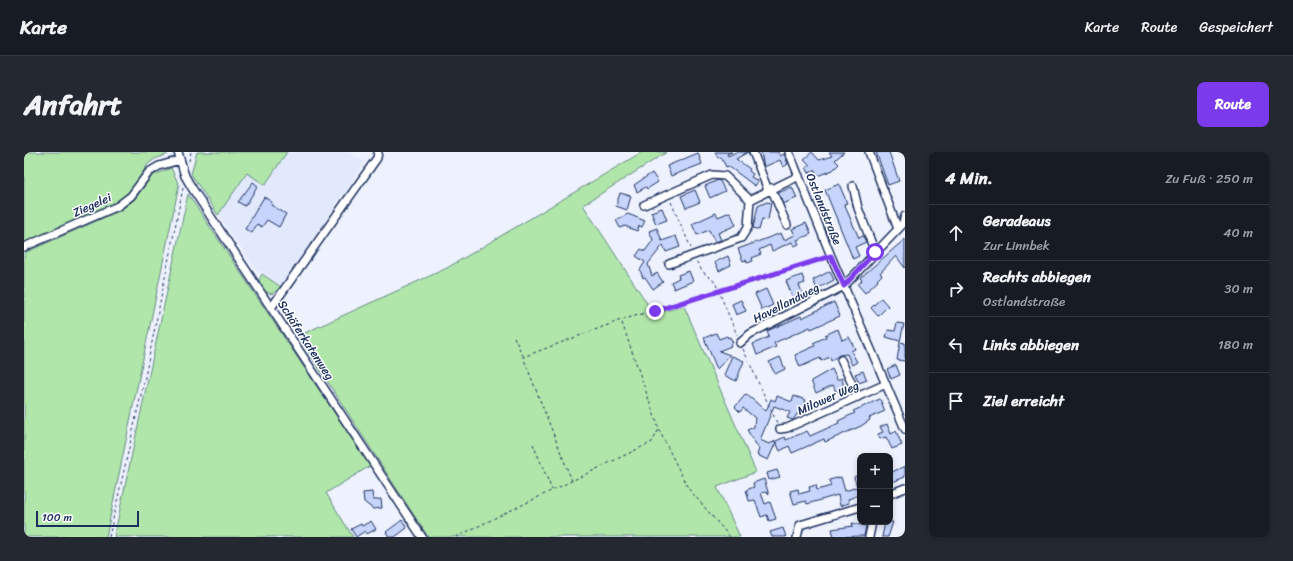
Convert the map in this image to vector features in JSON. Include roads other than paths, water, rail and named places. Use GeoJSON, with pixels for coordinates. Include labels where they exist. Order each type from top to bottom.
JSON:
{"type":"FeatureCollection","features":[{"type":"Feature","properties":{"kind":"street","name":"Schäferkatenweg"},"geometry":{"type":"LineString","coordinates":[[178,152],[185,176],[422,537]]}},
{"type":"Feature","properties":{"kind":"street"},"geometry":{"type":"LineString","coordinates":[[272,308],[377,158],[378,152]]}},
{"type":"Feature","properties":{"kind":"street"},"geometry":{"type":"LineString","coordinates":[[753,152],[787,225]]}},
{"type":"Feature","properties":{"kind":"street","name":"Ostlandstraße"},"geometry":{"type":"LineString","coordinates":[[789,152],[831,256],[905,430]]}},
{"type":"Feature","properties":{"kind":"street"},"geometry":{"type":"LineString","coordinates":[[869,152],[898,229]]}},
{"type":"Feature","properties":{"kind":"street","name":"Ziegelei"},"geometry":{"type":"LineString","coordinates":[[24,247],[118,206],[131,196],[149,172],[159,166],[180,160]]}},
{"type":"Feature","properties":{"kind":"street"},"geometry":{"type":"LineString","coordinates":[[644,205],[668,196],[712,175],[725,176],[750,200]]}},
{"type":"Feature","properties":{"kind":"street"},"geometry":{"type":"LineString","coordinates":[[750,200],[769,189],[798,176]]}},
{"type":"Feature","properties":{"kind":"street"},"geometry":{"type":"LineString","coordinates":[[853,186],[858,208],[875,252]]}},
{"type":"Feature","properties":{"kind":"street"},"geometry":{"type":"LineString","coordinates":[[669,264],[741,238],[748,227],[750,200]]}},
{"type":"Feature","properties":{"kind":"street"},"geometry":{"type":"LineString","coordinates":[[844,286],[902,225],[905,216]]}},
{"type":"Feature","properties":{"kind":"street","name":"Havellandweg"},"geometry":{"type":"LineString","coordinates":[[740,343],[750,334],[844,286]]}},
{"type":"Feature","properties":{"kind":"street"},"geometry":{"type":"LineString","coordinates":[[841,360],[858,397]]}},
{"type":"Feature","properties":{"kind":"street","name":"Milower Weg"},"geometry":{"type":"LineString","coordinates":[[780,429],[787,428],[886,384]]}},
{"type":"Feature","properties":{"kind":"street"},"geometry":{"type":"LineString","coordinates":[[893,493],[905,488]]}},
{"type":"Feature","properties":{"kind":"street"},"geometry":{"type":"LineString","coordinates":[[796,537],[800,525],[857,508]]}},
{"type":"Feature","properties":{"kind":"street"},"geometry":{"type":"LineString","coordinates":[[869,537],[871,525]]}}]}
